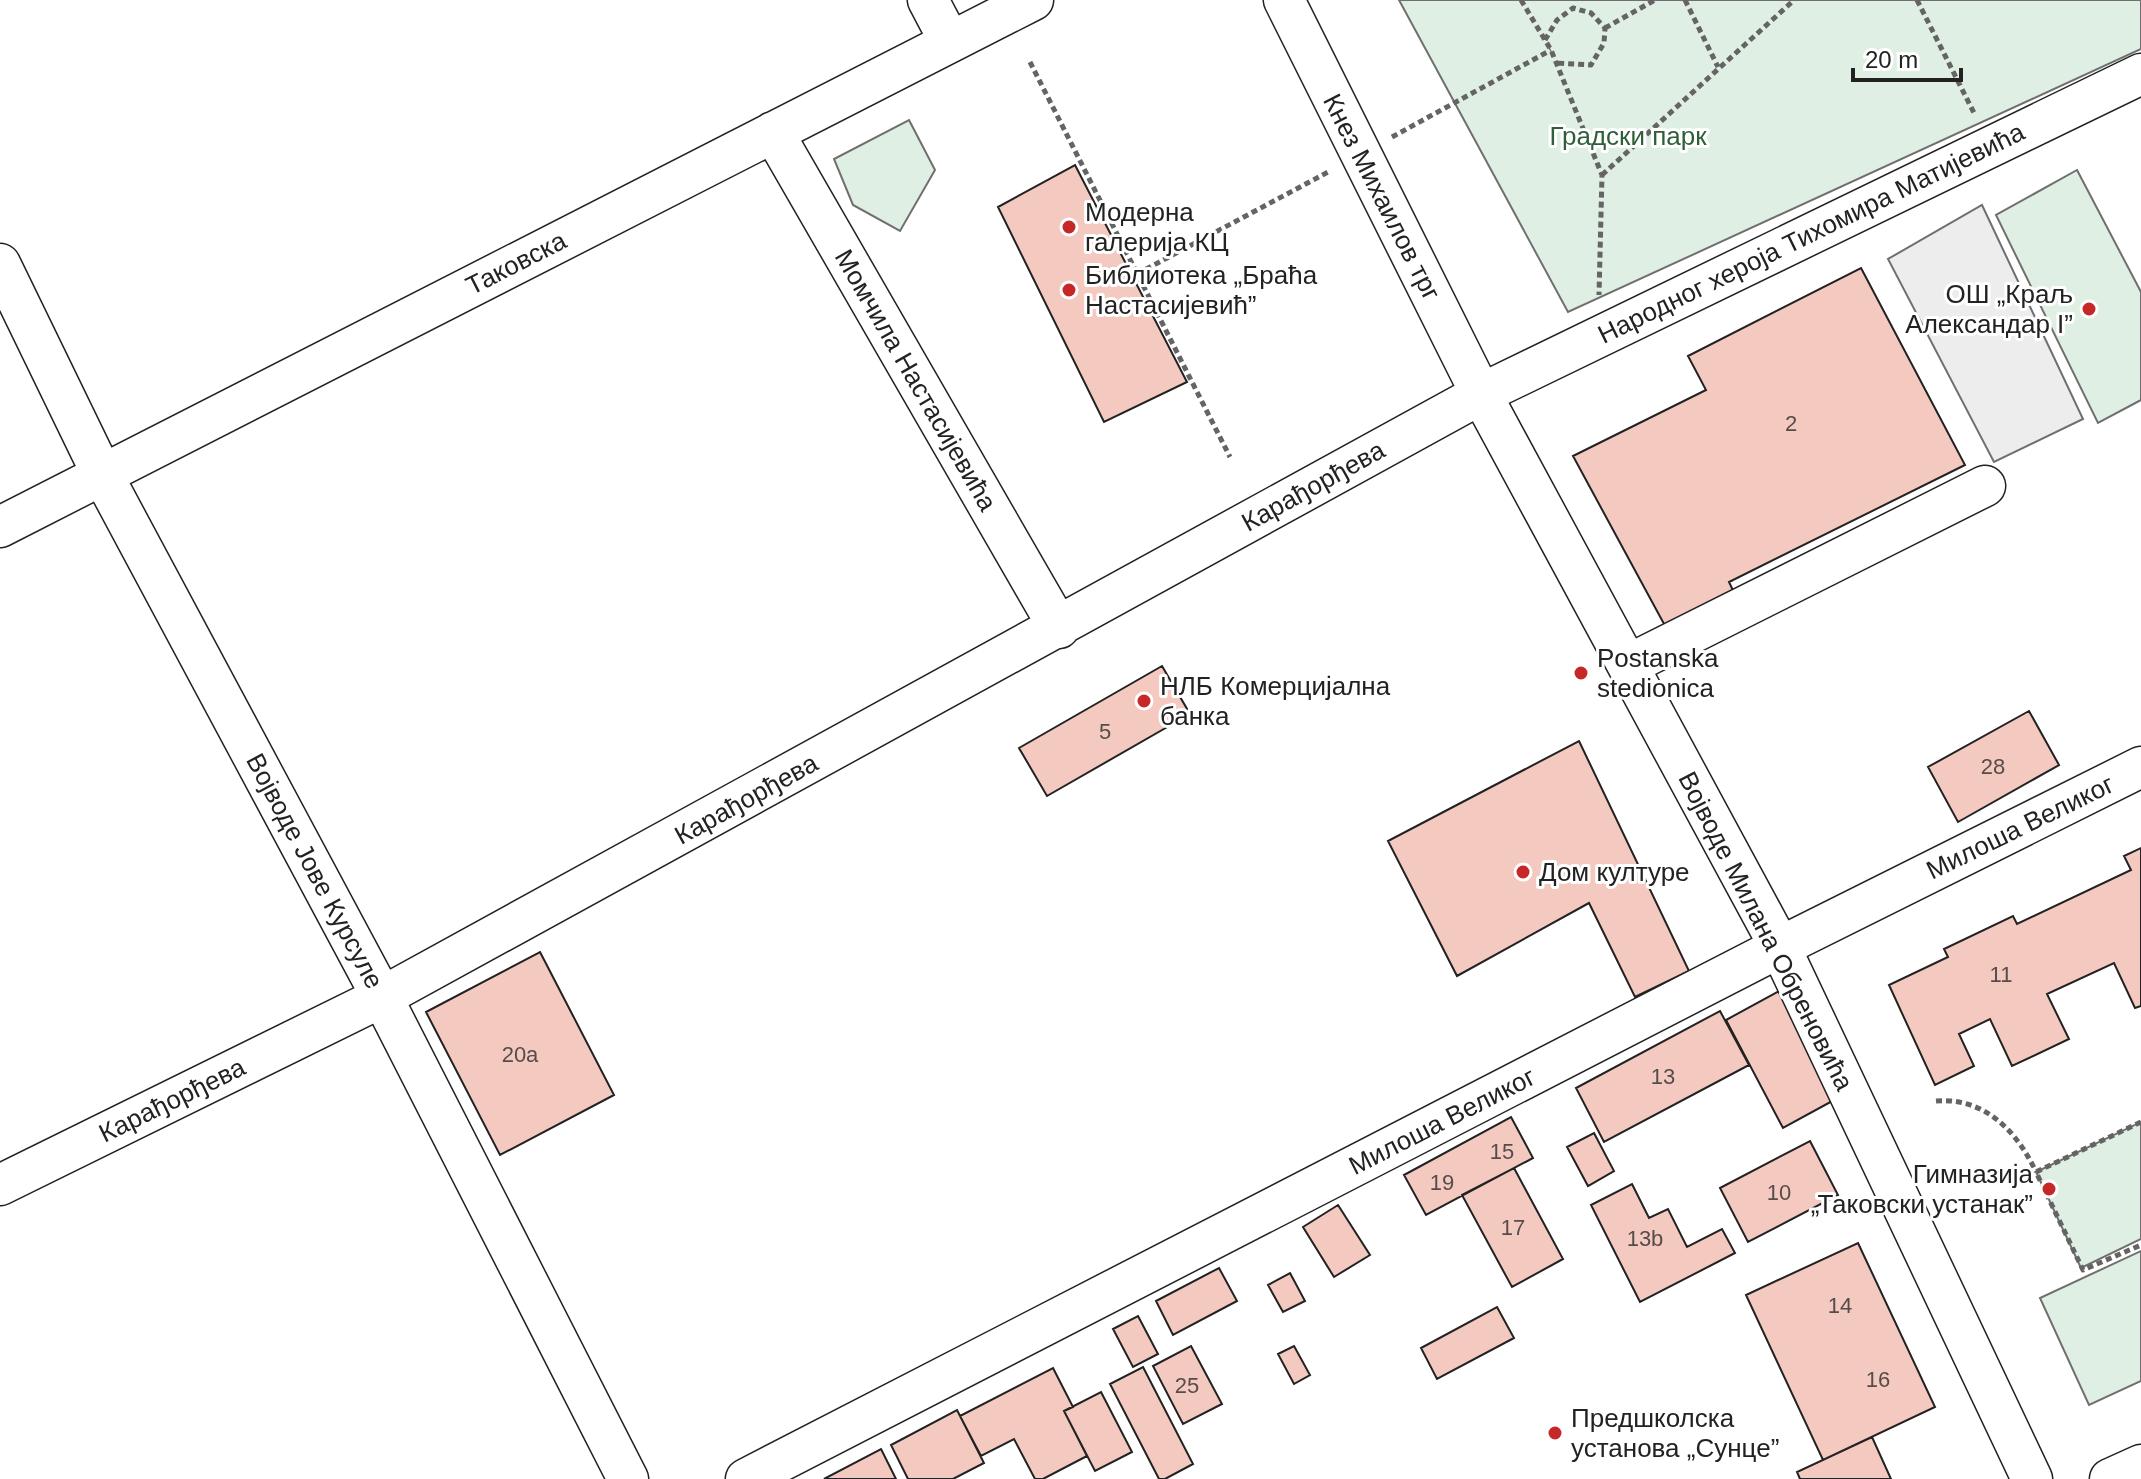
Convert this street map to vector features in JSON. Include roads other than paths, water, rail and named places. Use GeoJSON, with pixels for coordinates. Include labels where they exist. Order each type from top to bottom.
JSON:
{"type":"FeatureCollection","features":[{"type":"Feature","properties":{"kind":"street"},"geometry":{"type":"LineString","coordinates":[[928,0],[949,40]]}},
{"type":"Feature","properties":{"kind":"street","name":"Таковска"},"geometry":{"type":"LineString","coordinates":[[0,527],[949,40],[1033,0]]}},
{"type":"Feature","properties":{"kind":"street","name":"Кнез Михаилов трг"},"geometry":{"type":"LineString","coordinates":[[1284,0],[1481,394]]}},
{"type":"Feature","properties":{"kind":"street","name":"Народног хероја Тихомира Матијевића"},"geometry":{"type":"LineString","coordinates":[[1481,394],[2141,74]]}},
{"type":"Feature","properties":{"kind":"street","name":"Момчила Настасијевића"},"geometry":{"type":"LineString","coordinates":[[773,132],[1059,628]]}},
{"type":"Feature","properties":{"kind":"street","name":"Војводе Јове Курсуле"},"geometry":{"type":"LineString","coordinates":[[0,264],[102,474],[382,997],[628,1479]]}},
{"type":"Feature","properties":{"kind":"street","name":"Карађорђева"},"geometry":{"type":"LineString","coordinates":[[0,1185],[382,997],[1481,394]]}},
{"type":"Feature","properties":{"kind":"street","name":"Војводе Милана Обреновића"},"geometry":{"type":"LineString","coordinates":[[1481,394],[1780,947],[2032,1479]]}},
{"type":"Feature","properties":{"kind":"street"},"geometry":{"type":"LineString","coordinates":[[1628,665],[1985,486]]}},
{"type":"Feature","properties":{"kind":"street","name":"Милоша Великог"},"geometry":{"type":"LineString","coordinates":[[746,1479],[1780,947],[2141,767]]}},
{"type":"Feature","properties":{"kind":"street"},"geometry":{"type":"LineString","coordinates":[[2110,1479],[2141,1465]]}},
{"type":"Feature","properties":{"kind":"place","name":"Модерна галерија КЦ"},"geometry":{"type":"Point","coordinates":[1069,227]}},
{"type":"Feature","properties":{"kind":"place","name":"Библиотека „Браћа Настасијевић”"},"geometry":{"type":"Point","coordinates":[1069,290]}},
{"type":"Feature","properties":{"kind":"place","name":"ОШ „Краљ Александар I”"},"geometry":{"type":"Point","coordinates":[2089,309]}},
{"type":"Feature","properties":{"kind":"place","name":"Postanska stedionica"},"geometry":{"type":"Point","coordinates":[1581,673]}},
{"type":"Feature","properties":{"kind":"place","name":"НЛБ Комерцијална банка"},"geometry":{"type":"Point","coordinates":[1144,701]}},
{"type":"Feature","properties":{"kind":"place","name":"Дом културе"},"geometry":{"type":"Point","coordinates":[1523,872]}},
{"type":"Feature","properties":{"kind":"place","name":"Гимназија „Таковски устанак”"},"geometry":{"type":"Point","coordinates":[2049,1189]}},
{"type":"Feature","properties":{"kind":"place","name":"Предшколска установа „Сунце”"},"geometry":{"type":"Point","coordinates":[1555,1433]}},
{"type":"Feature","properties":{"kind":"park label","name":"Градски парк"},"geometry":{"type":"Point","coordinates":[1628,136]}}]}
